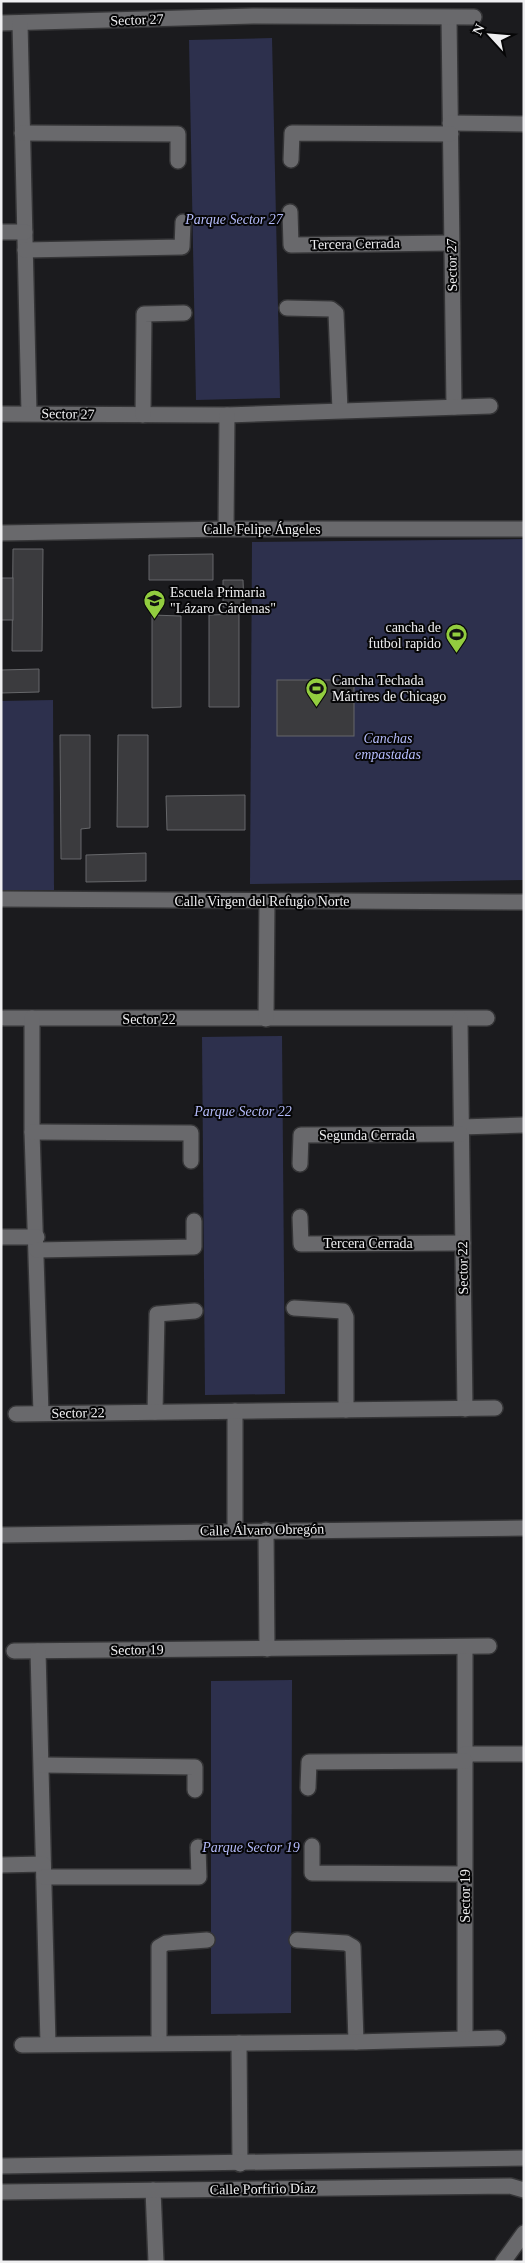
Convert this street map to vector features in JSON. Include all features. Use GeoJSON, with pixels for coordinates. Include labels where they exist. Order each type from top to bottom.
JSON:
{"type":"FeatureCollection","features":[{"type":"Feature","properties":{"kind":"street","name":"Sector 27"},"geometry":{"type":"LineString","coordinates":[[1,23],[253,9],[449,18],[474,17]]}},
{"type":"Feature","properties":{"kind":"street","name":"Sector 27"},"geometry":{"type":"LineString","coordinates":[[449,18],[454,407]]}},
{"type":"Feature","properties":{"kind":"street","name":"Sector 27"},"geometry":{"type":"LineString","coordinates":[[20,23],[29,413]]}},
{"type":"Feature","properties":{"kind":"street"},"geometry":{"type":"LineString","coordinates":[[291,160],[292,133],[450,129],[524,124]]}},
{"type":"Feature","properties":{"kind":"street"},"geometry":{"type":"LineString","coordinates":[[22,134],[178,134],[178,161]]}},
{"type":"Feature","properties":{"kind":"street","name":"Tercera Cerrada"},"geometry":{"type":"LineString","coordinates":[[290,212],[291,245],[452,243]]}},
{"type":"Feature","properties":{"kind":"street"},"geometry":{"type":"LineString","coordinates":[[25,250],[182,247],[183,222]]}},
{"type":"Feature","properties":{"kind":"street"},"geometry":{"type":"LineString","coordinates":[[1,232],[25,232]]}},
{"type":"Feature","properties":{"kind":"street"},"geometry":{"type":"LineString","coordinates":[[286,308],[331,309],[336,313],[340,410]]}},
{"type":"Feature","properties":{"kind":"street"},"geometry":{"type":"LineString","coordinates":[[144,415],[144,314],[184,312]]}},
{"type":"Feature","properties":{"kind":"street","name":"Sector 27"},"geometry":{"type":"LineString","coordinates":[[1,414],[227,415],[490,406]]}},
{"type":"Feature","properties":{"kind":"street"},"geometry":{"type":"LineString","coordinates":[[226,529],[227,415]]}},
{"type":"Feature","properties":{"kind":"street","name":"Calle Felipe Ángeles"},"geometry":{"type":"LineString","coordinates":[[1,533],[226,529],[524,529]]}},
{"type":"Feature","properties":{"kind":"street","name":"Calle Virgen del Refugio Norte"},"geometry":{"type":"LineString","coordinates":[[1,899],[524,902]]}},
{"type":"Feature","properties":{"kind":"street"},"geometry":{"type":"LineString","coordinates":[[266,1019],[267,901]]}},
{"type":"Feature","properties":{"kind":"street","name":"Sector 22"},"geometry":{"type":"LineString","coordinates":[[4,1018],[486,1018]]}},
{"type":"Feature","properties":{"kind":"street","name":"Sector 22"},"geometry":{"type":"LineString","coordinates":[[32,1018],[32,1132],[41,1413]]}},
{"type":"Feature","properties":{"kind":"street","name":"Sector 22"},"geometry":{"type":"LineString","coordinates":[[460,1019],[465,1408]]}},
{"type":"Feature","properties":{"kind":"street"},"geometry":{"type":"LineString","coordinates":[[461,1131],[524,1125]]}},
{"type":"Feature","properties":{"kind":"street","name":"Segunda Cerrada"},"geometry":{"type":"LineString","coordinates":[[300,1164],[301,1135],[461,1131]]}},
{"type":"Feature","properties":{"kind":"street"},"geometry":{"type":"LineString","coordinates":[[32,1132],[191,1133],[191,1161]]}},
{"type":"Feature","properties":{"kind":"street","name":"Tercera Cerrada"},"geometry":{"type":"LineString","coordinates":[[300,1217],[300,1244],[463,1243]]}},
{"type":"Feature","properties":{"kind":"street"},"geometry":{"type":"LineString","coordinates":[[1,1237],[37,1244],[194,1247],[194,1221]]}},
{"type":"Feature","properties":{"kind":"street"},"geometry":{"type":"LineString","coordinates":[[294,1308],[343,1311],[346,1317],[346,1410]]}},
{"type":"Feature","properties":{"kind":"street"},"geometry":{"type":"LineString","coordinates":[[155,1412],[157,1314],[195,1311]]}},
{"type":"Feature","properties":{"kind":"street","name":"Sector 22"},"geometry":{"type":"LineString","coordinates":[[16,1414],[495,1408]]}},
{"type":"Feature","properties":{"kind":"street"},"geometry":{"type":"LineString","coordinates":[[235,1411],[235,1530]]}},
{"type":"Feature","properties":{"kind":"street","name":"Calle Álvaro Obregón"},"geometry":{"type":"LineString","coordinates":[[1,1534],[524,1528]]}},
{"type":"Feature","properties":{"kind":"street"},"geometry":{"type":"LineString","coordinates":[[266,1530],[267,1649]]}},
{"type":"Feature","properties":{"kind":"street","name":"Sector 19"},"geometry":{"type":"LineString","coordinates":[[14,1651],[489,1646]]}},
{"type":"Feature","properties":{"kind":"street","name":"Sector 19"},"geometry":{"type":"LineString","coordinates":[[465,1647],[465,2038]]}},
{"type":"Feature","properties":{"kind":"street"},"geometry":{"type":"LineString","coordinates":[[38,1651],[48,2044]]}},
{"type":"Feature","properties":{"kind":"street"},"geometry":{"type":"LineString","coordinates":[[308,1788],[309,1762],[465,1758],[524,1754]]}},
{"type":"Feature","properties":{"kind":"street"},"geometry":{"type":"LineString","coordinates":[[42,1765],[195,1767],[195,1790]]}},
{"type":"Feature","properties":{"kind":"street"},"geometry":{"type":"LineString","coordinates":[[312,1846],[312,1873],[465,1874]]}},
{"type":"Feature","properties":{"kind":"street"},"geometry":{"type":"LineString","coordinates":[[1,1865],[44,1870],[199,1877],[198,1848]]}},
{"type":"Feature","properties":{"kind":"street"},"geometry":{"type":"LineString","coordinates":[[159,2043],[160,1947],[166,1943],[207,1940]]}},
{"type":"Feature","properties":{"kind":"street"},"geometry":{"type":"LineString","coordinates":[[297,1940],[346,1943],[353,1947],[356,2042]]}},
{"type":"Feature","properties":{"kind":"street"},"geometry":{"type":"LineString","coordinates":[[22,2045],[356,2042],[498,2038]]}},
{"type":"Feature","properties":{"kind":"street"},"geometry":{"type":"LineString","coordinates":[[239,2043],[240,2164]]}},
{"type":"Feature","properties":{"kind":"street","name":"Calle Porfirio Díaz"},"geometry":{"type":"LineString","coordinates":[[1,2166],[240,2164],[524,2158]]}},
{"type":"Feature","properties":{"kind":"street","name":"Calle Porfirio Díaz"},"geometry":{"type":"LineString","coordinates":[[1,2192],[510,2186],[524,2190]]}},
{"type":"Feature","properties":{"kind":"street"},"geometry":{"type":"LineString","coordinates":[[153,2190],[156,2262]]}},
{"type":"Feature","properties":{"kind":"street"},"geometry":{"type":"LineString","coordinates":[[503,2262],[524,2232]]}},
{"type":"Feature","properties":{"kind":"green space","name":"Parque Sector 27"},"geometry":{"type":"Polygon","coordinates":[[[272,38],[280,398],[196,400],[189,40],[272,38]]]}},
{"type":"Feature","properties":{"kind":"green space","name":"Canchas empastadas"},"geometry":{"type":"Polygon","coordinates":[[[524,539],[524,880],[250,884],[252,542],[524,539]]]}},
{"type":"Feature","properties":{"kind":"green space"},"geometry":{"type":"Polygon","coordinates":[[[53,700],[54,890],[1,890],[1,701],[53,700]]]}},
{"type":"Feature","properties":{"kind":"green space","name":"Parque Sector 22"},"geometry":{"type":"Polygon","coordinates":[[[282,1036],[285,1394],[205,1395],[202,1037],[282,1036]]]}},
{"type":"Feature","properties":{"kind":"green space","name":"Parque Sector 19"},"geometry":{"type":"Polygon","coordinates":[[[292,1680],[291,2013],[211,2014],[211,1681],[292,1680]]]}},
{"type":"Feature","properties":{"kind":"building"},"geometry":{"type":"Polygon","coordinates":[[[13,549],[43,549],[42,651],[12,651],[13,549]]]}},
{"type":"Feature","properties":{"kind":"building"},"geometry":{"type":"Polygon","coordinates":[[[213,554],[213,580],[149,580],[149,555],[213,554]]]}},
{"type":"Feature","properties":{"kind":"building"},"geometry":{"type":"Polygon","coordinates":[[[1,578],[13,578],[13,620],[1,620],[1,578]]]}},
{"type":"Feature","properties":{"kind":"building"},"geometry":{"type":"Polygon","coordinates":[[[223,580],[243,580],[244,607],[223,607],[223,580]]]}},
{"type":"Feature","properties":{"kind":"building"},"geometry":{"type":"Polygon","coordinates":[[[239,614],[239,707],[209,707],[209,615],[239,614]]]}},
{"type":"Feature","properties":{"kind":"building"},"geometry":{"type":"Polygon","coordinates":[[[152,615],[181,616],[181,707],[152,708],[152,615]]]}},
{"type":"Feature","properties":{"kind":"building"},"geometry":{"type":"Polygon","coordinates":[[[39,669],[39,692],[1,693],[1,670],[39,669]]]}},
{"type":"Feature","properties":{"kind":"building"},"geometry":{"type":"Polygon","coordinates":[[[277,680],[354,680],[354,736],[277,736],[277,680]]]}},
{"type":"Feature","properties":{"kind":"building"},"geometry":{"type":"Polygon","coordinates":[[[60,735],[90,735],[90,828],[81,829],[81,859],[61,859],[60,735]]]}},
{"type":"Feature","properties":{"kind":"building"},"geometry":{"type":"Polygon","coordinates":[[[118,735],[148,735],[148,827],[117,827],[118,735]]]}},
{"type":"Feature","properties":{"kind":"building"},"geometry":{"type":"Polygon","coordinates":[[[245,795],[245,830],[167,830],[166,796],[245,795]]]}},
{"type":"Feature","properties":{"kind":"building"},"geometry":{"type":"Polygon","coordinates":[[[146,853],[146,881],[86,882],[86,855],[146,853]]]}},
{"type":"Feature","properties":{"kind":"place","name":"Escuela Primaria \"Lázaro Cárdenas\""},"geometry":{"type":"Point","coordinates":[154,619]}},
{"type":"Feature","properties":{"kind":"place","name":"cancha de futbol rapido"},"geometry":{"type":"Point","coordinates":[457,654]}},
{"type":"Feature","properties":{"kind":"place","name":"Cancha Techada Mártires de Chicago"},"geometry":{"type":"Point","coordinates":[316,707]}}]}
